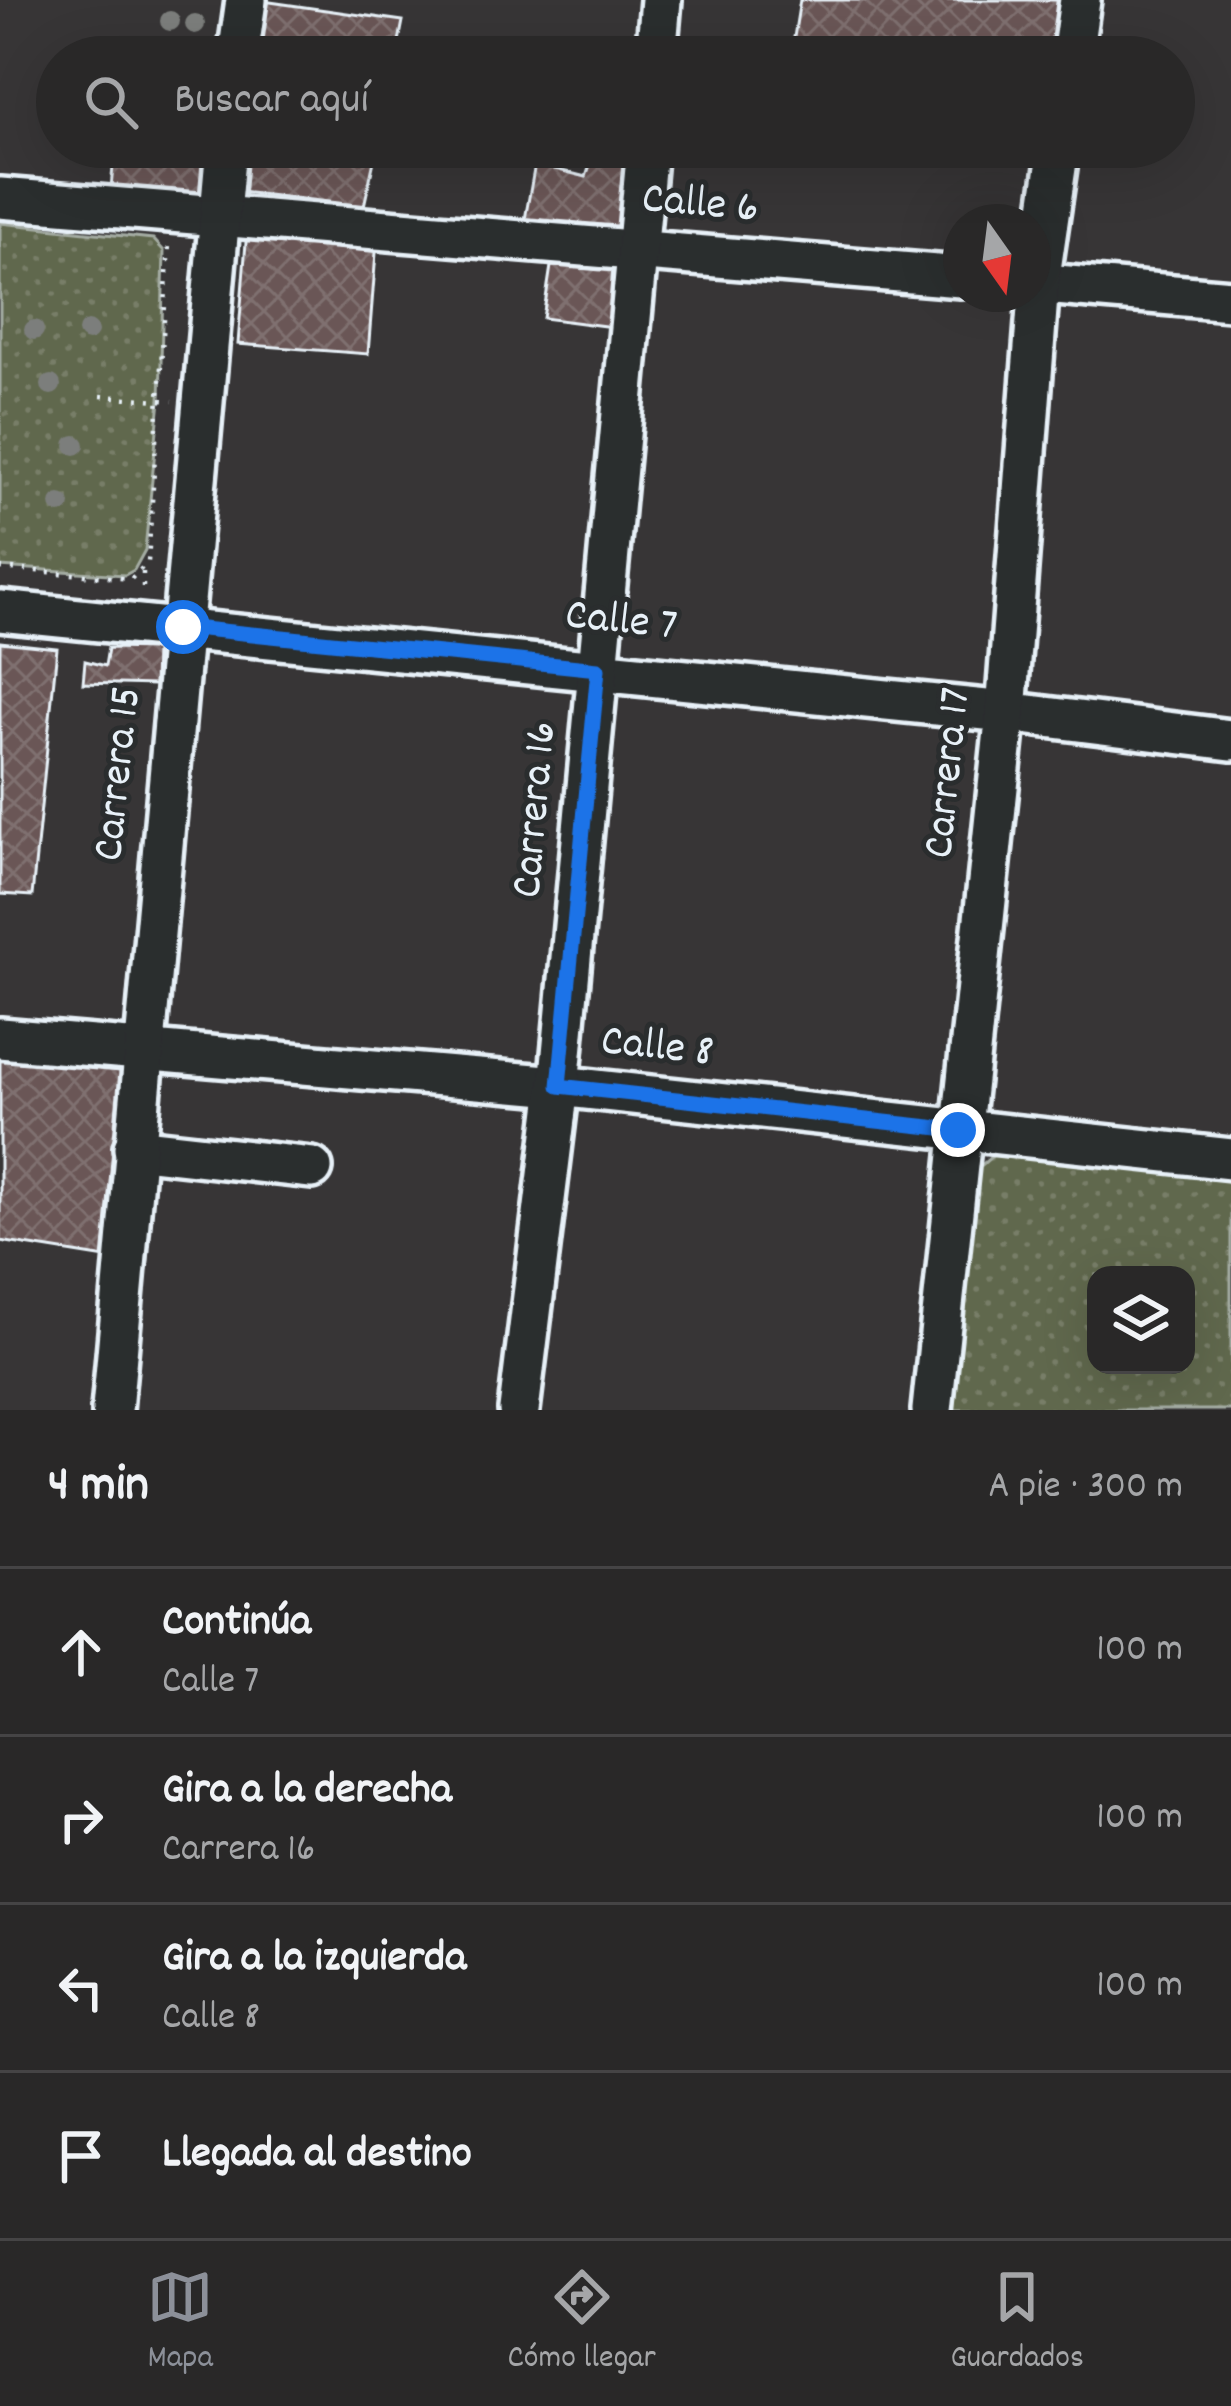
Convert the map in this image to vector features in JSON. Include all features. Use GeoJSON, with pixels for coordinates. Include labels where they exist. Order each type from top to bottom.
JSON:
{"type":"FeatureCollection","features":[{"type":"Feature","properties":{"kind":"street"},"geometry":{"type":"LineString","coordinates":[[241,36],[246,0]]}},
{"type":"Feature","properties":{"kind":"street"},"geometry":{"type":"LineString","coordinates":[[658,36],[662,0]]}},
{"type":"Feature","properties":{"kind":"street"},"geometry":{"type":"LineString","coordinates":[[1075,36],[1080,0]]}},
{"type":"Feature","properties":{"kind":"street","name":"Carrera 15"},"geometry":{"type":"LineString","coordinates":[[112,1410],[223,168]]}},
{"type":"Feature","properties":{"kind":"street","name":"Carrera 16"},"geometry":{"type":"LineString","coordinates":[[519,1410],[559,1086],[645,168]]}},
{"type":"Feature","properties":{"kind":"street","name":"Carrera 17"},"geometry":{"type":"LineString","coordinates":[[1049,204],[1055,168]]}},
{"type":"Feature","properties":{"kind":"street","name":"Calle 6"},"geometry":{"type":"LineString","coordinates":[[0,198],[943,275]]}},
{"type":"Feature","properties":{"kind":"street"},"geometry":{"type":"LineString","coordinates":[[1051,284],[1231,300]]}},
{"type":"Feature","properties":{"kind":"street","name":"Carrera 17"},"geometry":{"type":"LineString","coordinates":[[932,1410],[958,1130],[1006,712],[1034,312]]}},
{"type":"Feature","properties":{"kind":"street","name":"Calle 7"},"geometry":{"type":"LineString","coordinates":[[0,611],[598,669],[1231,740]]}},
{"type":"Feature","properties":{"kind":"street","name":"Calle 8"},"geometry":{"type":"LineString","coordinates":[[0,1038],[559,1086],[1231,1159]]}},
{"type":"Feature","properties":{"kind":"street"},"geometry":{"type":"LineString","coordinates":[[134,1148],[312,1168]]}},
{"type":"Feature","properties":{"kind":"path"},"geometry":{"type":"LineString","coordinates":[[0,568],[131,579],[143,572],[151,550],[172,259],[171,248],[158,236]]}},
{"type":"Feature","properties":{"kind":"path"},"geometry":{"type":"LineString","coordinates":[[101,396],[160,400]]}},
{"type":"Feature","properties":{"kind":"green space"},"geometry":{"type":"Polygon","coordinates":[[[0,223],[153,239],[164,251],[160,400],[145,550],[134,570],[125,575],[0,567],[0,223]]]}},
{"type":"Feature","properties":{"kind":"green space"},"geometry":{"type":"Polygon","coordinates":[[[1007,1153],[1231,1176],[1231,1410],[946,1410],[976,1170],[992,1156],[1007,1153]]]}},
{"type":"Feature","properties":{"kind":"building"},"geometry":{"type":"Polygon","coordinates":[[[256,0],[403,21],[400,36],[253,36],[256,0]]]}},
{"type":"Feature","properties":{"kind":"building"},"geometry":{"type":"Polygon","coordinates":[[[800,0],[1061,0],[1057,36],[794,36],[800,0]]]}},
{"type":"Feature","properties":{"kind":"building"},"geometry":{"type":"Polygon","coordinates":[[[113,168],[213,168],[210,208],[110,198],[113,168]]]}},
{"type":"Feature","properties":{"kind":"building"},"geometry":{"type":"Polygon","coordinates":[[[242,168],[372,168],[364,206],[240,192],[242,168]]]}},
{"type":"Feature","properties":{"kind":"building"},"geometry":{"type":"Polygon","coordinates":[[[534,168],[586,177],[589,168],[625,168],[621,230],[524,225],[534,168]]]}},
{"type":"Feature","properties":{"kind":"building"},"geometry":{"type":"Polygon","coordinates":[[[247,230],[377,240],[368,354],[238,344],[247,230]]]}},
{"type":"Feature","properties":{"kind":"building"},"geometry":{"type":"Polygon","coordinates":[[[551,266],[619,267],[613,327],[543,318],[551,266]]]}},
{"type":"Feature","properties":{"kind":"building"},"geometry":{"type":"Polygon","coordinates":[[[0,642],[57,648],[32,896],[0,894],[0,642]]]}},
{"type":"Feature","properties":{"kind":"building"},"geometry":{"type":"Polygon","coordinates":[[[108,648],[155,649],[154,685],[83,683],[85,661],[105,666],[108,648]]]}},
{"type":"Feature","properties":{"kind":"building"},"geometry":{"type":"Polygon","coordinates":[[[0,1054],[128,1064],[112,1259],[0,1241],[0,1054]]]}},
{"type":"Feature","properties":{"kind":"route"},"geometry":{"type":"LineString","coordinates":[[183,627],[598,669],[559,1086],[958,1130]]}}]}
